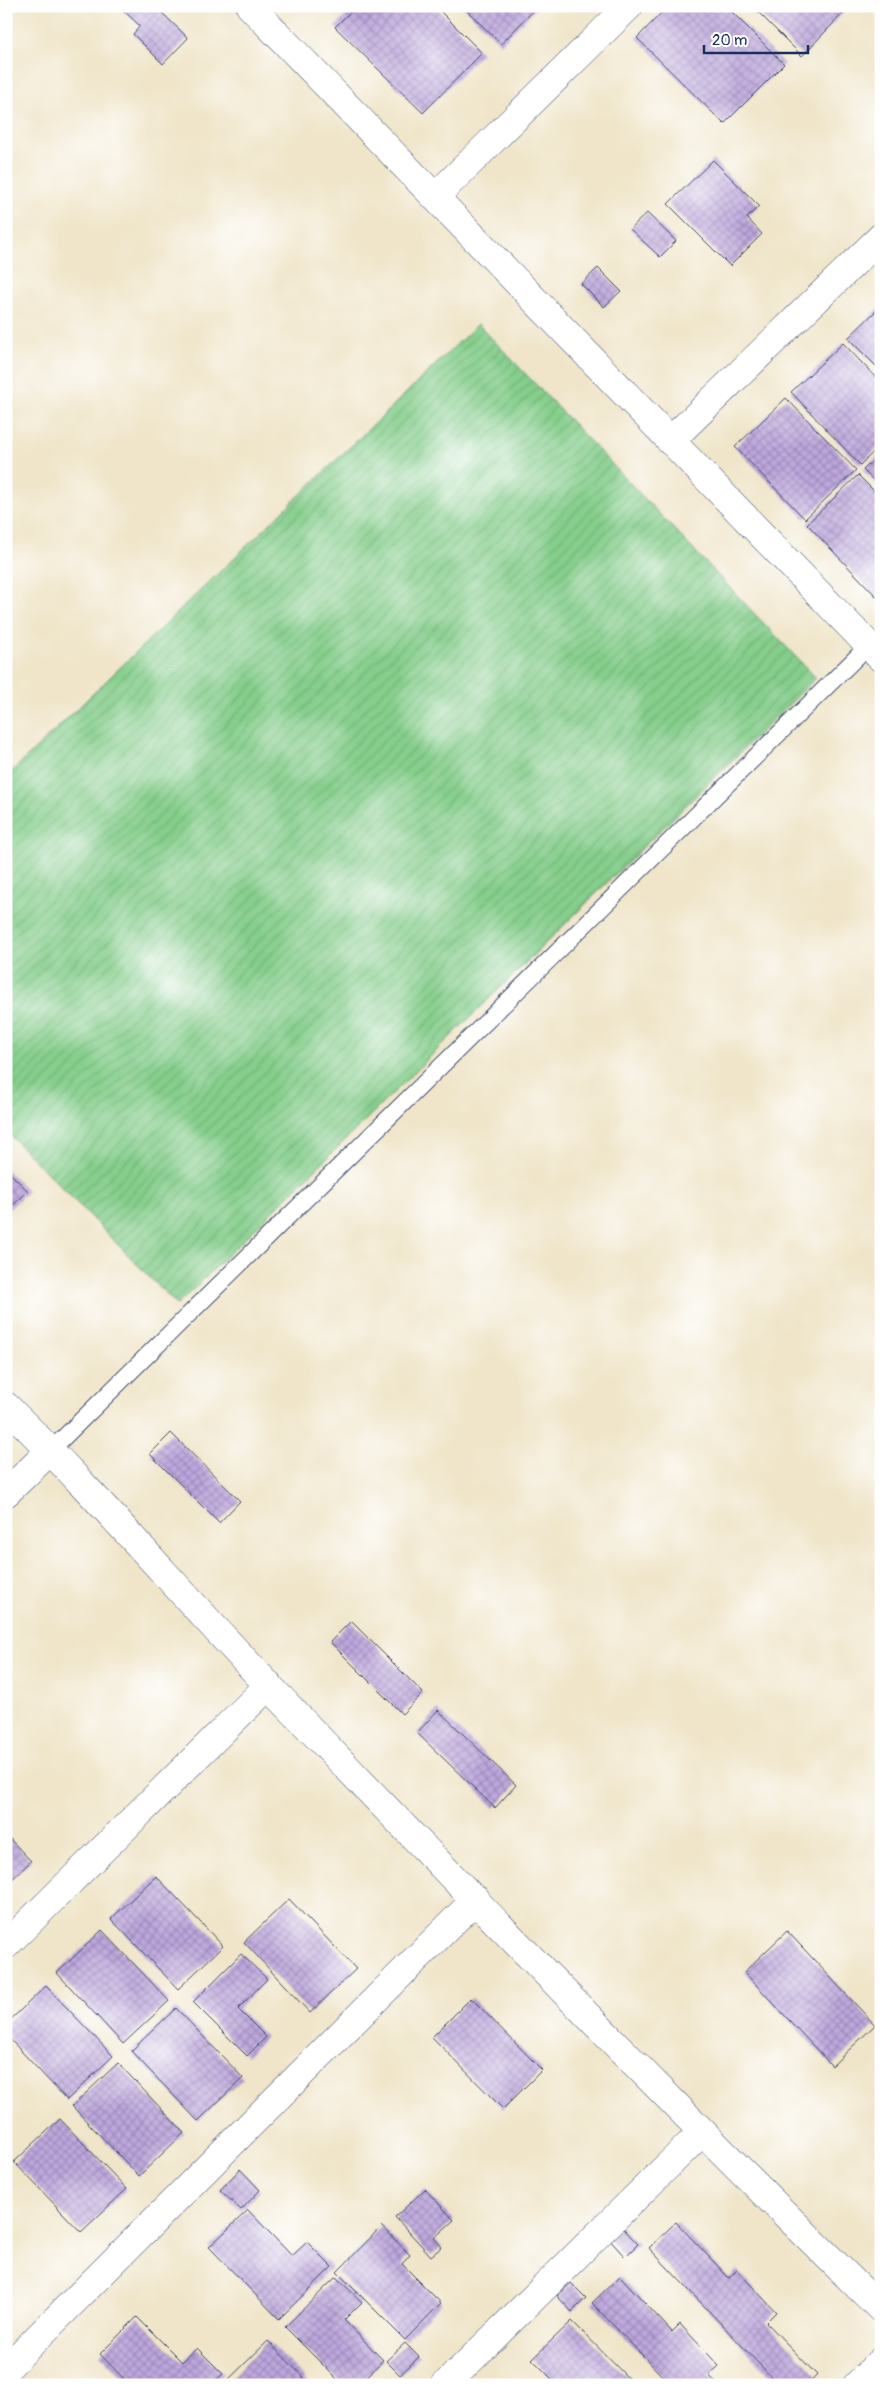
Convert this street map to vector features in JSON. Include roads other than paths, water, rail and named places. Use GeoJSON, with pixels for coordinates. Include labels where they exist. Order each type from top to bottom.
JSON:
{"type":"FeatureCollection","features":[{"type":"Feature","properties":{"kind":"street"},"geometry":{"type":"LineString","coordinates":[[250,6],[875,652]]}},
{"type":"Feature","properties":{"kind":"street"},"geometry":{"type":"LineString","coordinates":[[434,197],[629,6]]}},
{"type":"Feature","properties":{"kind":"street"},"geometry":{"type":"LineString","coordinates":[[670,441],[881,237]]}},
{"type":"Feature","properties":{"kind":"street"},"geometry":{"type":"LineString","coordinates":[[6,1406],[51,1450],[269,1685],[702,2133],[881,2309]]}},
{"type":"Feature","properties":{"kind":"street"},"geometry":{"type":"LineString","coordinates":[[6,1493],[51,1450]]}},
{"type":"Feature","properties":{"kind":"street"},"geometry":{"type":"LineString","coordinates":[[6,1945],[269,1685]]}},
{"type":"Feature","properties":{"kind":"street"},"geometry":{"type":"LineString","coordinates":[[6,2369],[476,1899]]}},
{"type":"Feature","properties":{"kind":"street"},"geometry":{"type":"LineString","coordinates":[[444,2385],[702,2133]]}},
{"type":"Feature","properties":{"kind":"street"},"geometry":{"type":"LineString","coordinates":[[857,2385],[881,2361]]}},
{"type":"Feature","properties":{"kind":"lane"},"geometry":{"type":"LineString","coordinates":[[51,1450],[875,652]]}}]}
